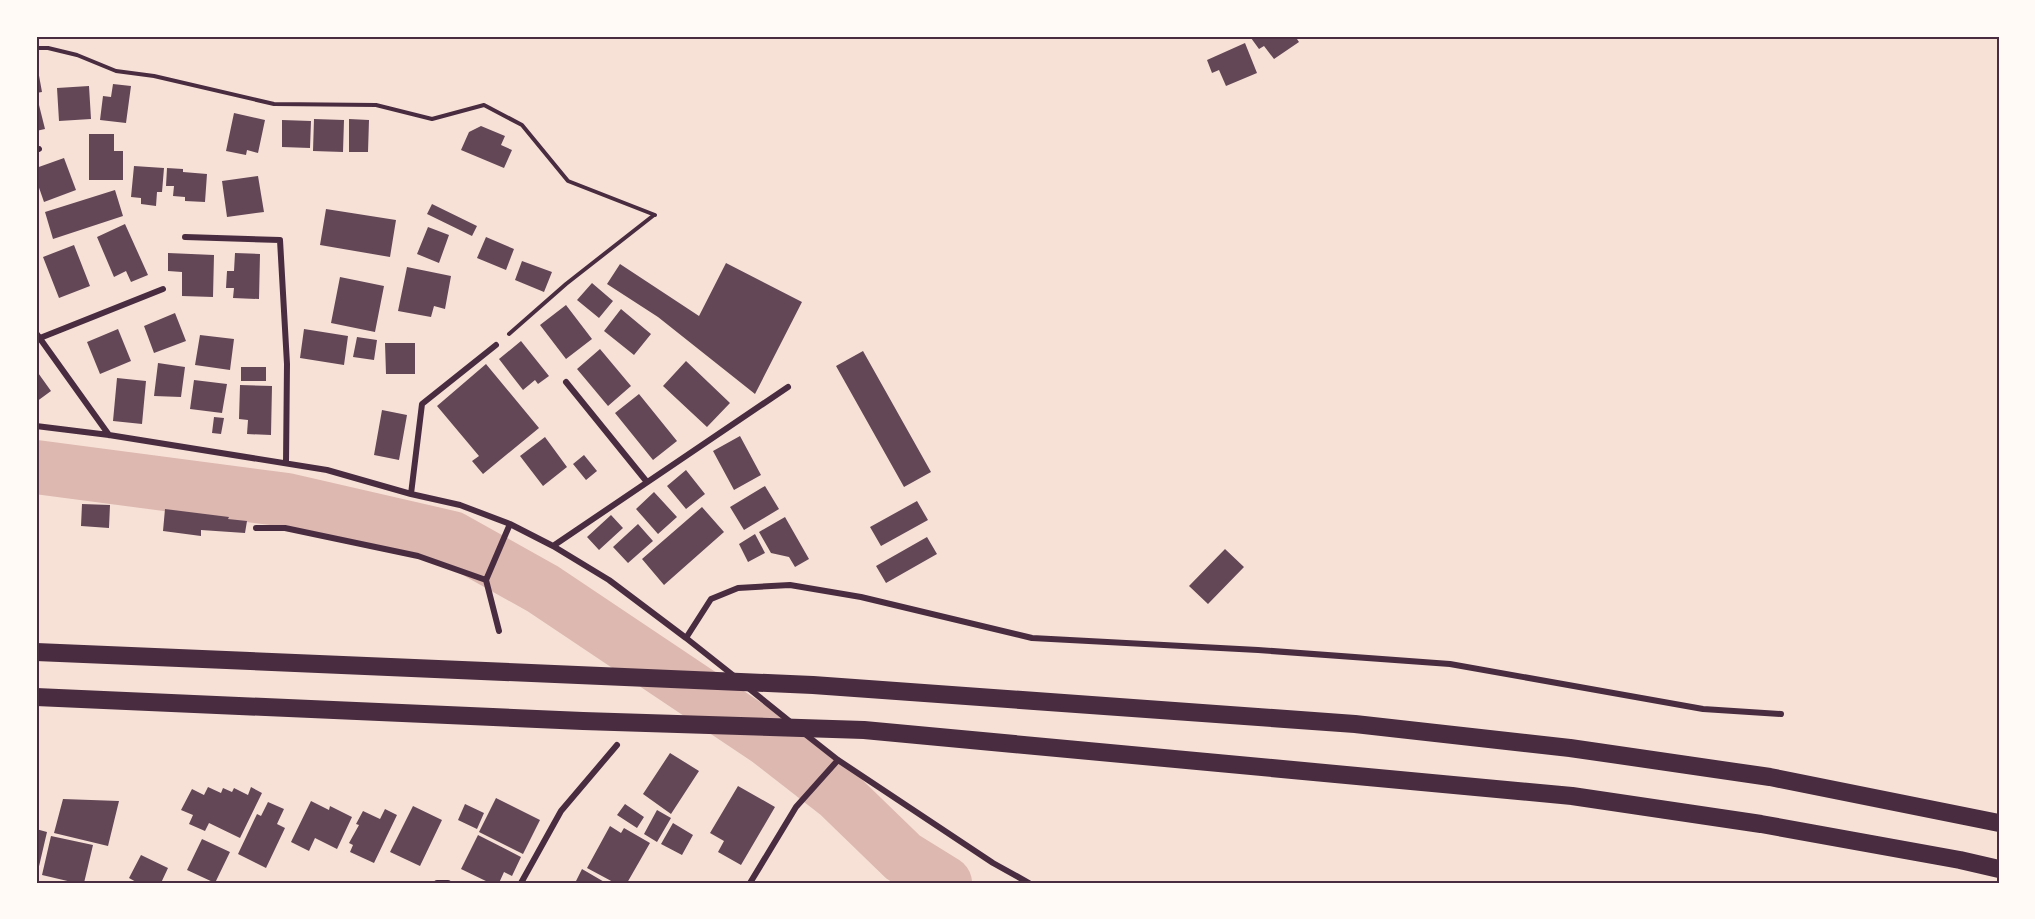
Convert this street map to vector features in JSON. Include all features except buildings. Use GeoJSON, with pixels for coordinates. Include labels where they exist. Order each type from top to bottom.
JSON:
{"type":"FeatureCollection","features":[{"type":"Feature","properties":{"kind":"highway"},"geometry":{"type":"LineString","coordinates":[[36,652],[813,685],[1355,724],[1570,748],[1770,777],[1999,823]]}},
{"type":"Feature","properties":{"kind":"highway"},"geometry":{"type":"LineString","coordinates":[[36,697],[864,730],[1572,796],[1761,824],[1999,869]]}},
{"type":"Feature","properties":{"kind":"street"},"geometry":{"type":"LineString","coordinates":[[185,237],[280,240],[287,364],[286,463]]}},
{"type":"Feature","properties":{"kind":"street"},"geometry":{"type":"LineString","coordinates":[[109,435],[38,335],[163,289]]}},
{"type":"Feature","properties":{"kind":"street"},"geometry":{"type":"LineString","coordinates":[[411,494],[422,404],[496,345]]}},
{"type":"Feature","properties":{"kind":"street"},"geometry":{"type":"LineString","coordinates":[[566,382],[647,483]]}},
{"type":"Feature","properties":{"kind":"street"},"geometry":{"type":"LineString","coordinates":[[553,546],[788,387]]}},
{"type":"Feature","properties":{"kind":"street"},"geometry":{"type":"LineString","coordinates":[[36,426],[109,435],[327,470],[411,494],[460,505],[510,524],[553,546],[609,580],[686,638],[838,760],[993,864],[1029,883]]}},
{"type":"Feature","properties":{"kind":"street"},"geometry":{"type":"LineString","coordinates":[[499,631],[486,580],[510,524]]}},
{"type":"Feature","properties":{"kind":"street"},"geometry":{"type":"LineString","coordinates":[[256,528],[285,528],[418,556],[486,580]]}},
{"type":"Feature","properties":{"kind":"street"},"geometry":{"type":"LineString","coordinates":[[686,638],[711,599],[738,588],[790,585],[861,597],[1032,638],[1258,650],[1450,664],[1703,709],[1781,714]]}},
{"type":"Feature","properties":{"kind":"street"},"geometry":{"type":"LineString","coordinates":[[521,883],[561,811],[617,745]]}},
{"type":"Feature","properties":{"kind":"street"},"geometry":{"type":"LineString","coordinates":[[750,883],[796,807],[838,760]]}},
{"type":"Feature","properties":{"kind":"street"},"geometry":{"type":"LineString","coordinates":[[437,883],[448,883]]}},
{"type":"Feature","properties":{"kind":"path"},"geometry":{"type":"LineString","coordinates":[[36,48],[48,48],[77,55],[116,71],[154,75],[274,104],[376,105],[432,119],[484,105],[522,125],[568,181],[655,214],[566,284],[496,345]]}},
{"type":"Feature","properties":{"kind":"waterway"},"geometry":{"type":"LineString","coordinates":[[36,467],[287,500],[452,538],[543,589],[767,739],[839,795],[903,857],[945,883]]}}]}
